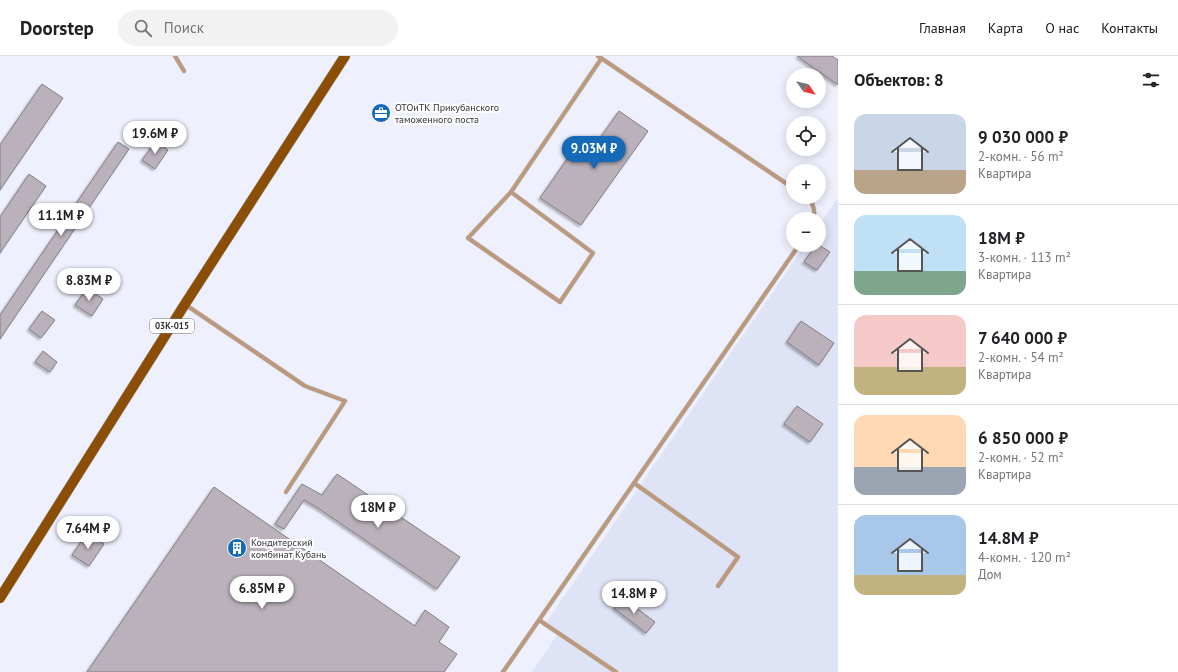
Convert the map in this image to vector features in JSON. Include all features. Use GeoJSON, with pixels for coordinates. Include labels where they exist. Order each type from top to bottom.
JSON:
{"type":"FeatureCollection","features":[{"type":"Feature","properties":{"kind":"main road","name":"03К-015"},"geometry":{"type":"LineString","coordinates":[[0,598],[345,56]]}},
{"type":"Feature","properties":{"kind":"lane"},"geometry":{"type":"LineString","coordinates":[[175,56],[184,71]]}},
{"type":"Feature","properties":{"kind":"lane"},"geometry":{"type":"LineString","coordinates":[[511,192],[593,253],[560,302],[468,238],[511,192],[599,57],[786,183]]}},
{"type":"Feature","properties":{"kind":"lane"},"geometry":{"type":"LineString","coordinates":[[503,672],[794,252]]}},
{"type":"Feature","properties":{"kind":"lane"},"geometry":{"type":"LineString","coordinates":[[186,304],[305,386],[345,401],[286,492]]}},
{"type":"Feature","properties":{"kind":"lane"},"geometry":{"type":"LineString","coordinates":[[634,483],[738,557],[718,586]]}},
{"type":"Feature","properties":{"kind":"lane"},"geometry":{"type":"LineString","coordinates":[[540,620],[616,672]]}},
{"type":"Feature","properties":{"kind":"shaded area"},"geometry":{"type":"Polygon","coordinates":[[[838,198],[838,672],[532,672],[559,632],[545,624],[800,252],[826,252],[826,215],[838,198]]]}},
{"type":"Feature","properties":{"kind":"building"},"geometry":{"type":"Polygon","coordinates":[[[797,56],[832,56],[838,60],[838,85],[826,77],[826,68],[814,68],[797,56]]]}},
{"type":"Feature","properties":{"kind":"building"},"geometry":{"type":"Polygon","coordinates":[[[42,84],[63,98],[0,190],[0,145],[42,84]]]}},
{"type":"Feature","properties":{"kind":"building"},"geometry":{"type":"Polygon","coordinates":[[[619,111],[648,131],[581,225],[540,198],[574,149],[586,158],[619,111]]]}},
{"type":"Feature","properties":{"kind":"building"},"geometry":{"type":"Polygon","coordinates":[[[156,141],[168,150],[155,169],[142,160],[156,141]]]}},
{"type":"Feature","properties":{"kind":"building"},"geometry":{"type":"Polygon","coordinates":[[[118,142],[129,149],[0,339],[0,315],[118,142]]]}},
{"type":"Feature","properties":{"kind":"building"},"geometry":{"type":"Polygon","coordinates":[[[29,174],[46,186],[0,253],[0,217],[29,174]]]}},
{"type":"Feature","properties":{"kind":"building"},"geometry":{"type":"Polygon","coordinates":[[[826,249],[830,252],[817,270],[804,262],[811,252],[826,252],[826,249]]]}},
{"type":"Feature","properties":{"kind":"building"},"geometry":{"type":"Polygon","coordinates":[[[87,288],[103,299],[92,316],[75,305],[87,288]]]}},
{"type":"Feature","properties":{"kind":"building"},"geometry":{"type":"Polygon","coordinates":[[[42,311],[55,320],[41,338],[29,329],[42,311]]]}},
{"type":"Feature","properties":{"kind":"building"},"geometry":{"type":"Polygon","coordinates":[[[801,321],[834,343],[819,365],[787,342],[801,321]]]}},
{"type":"Feature","properties":{"kind":"building"},"geometry":{"type":"Polygon","coordinates":[[[43,351],[57,362],[50,372],[35,362],[43,351]]]}},
{"type":"Feature","properties":{"kind":"building"},"geometry":{"type":"Polygon","coordinates":[[[797,406],[823,424],[810,442],[784,424],[797,406]]]}},
{"type":"Feature","properties":{"kind":"building"},"geometry":{"type":"Polygon","coordinates":[[[337,474],[460,557],[437,589],[304,500],[284,529],[275,524],[302,484],[322,495],[337,474]]]}},
{"type":"Feature","properties":{"kind":"building","name":"Кондитерский комбинат Кубань"},"geometry":{"type":"Polygon","coordinates":[[[214,487],[415,626],[425,610],[449,627],[439,642],[457,654],[444,672],[87,672],[214,487]]]}},
{"type":"Feature","properties":{"kind":"building"},"geometry":{"type":"Polygon","coordinates":[[[87,533],[104,544],[89,566],[72,555],[87,533]]]}},
{"type":"Feature","properties":{"kind":"building"},"geometry":{"type":"Polygon","coordinates":[[[622,597],[655,622],[646,633],[614,608],[622,597]]]}},
{"type":"Feature","properties":{"kind":"place","name":"ОТОиТК Прикубанского таможенного поста"},"geometry":{"type":"Point","coordinates":[381,113]}},
{"type":"Feature","properties":{"kind":"place","name":"Кондитерский комбинат Кубань"},"geometry":{"type":"Point","coordinates":[237,548]}}]}
